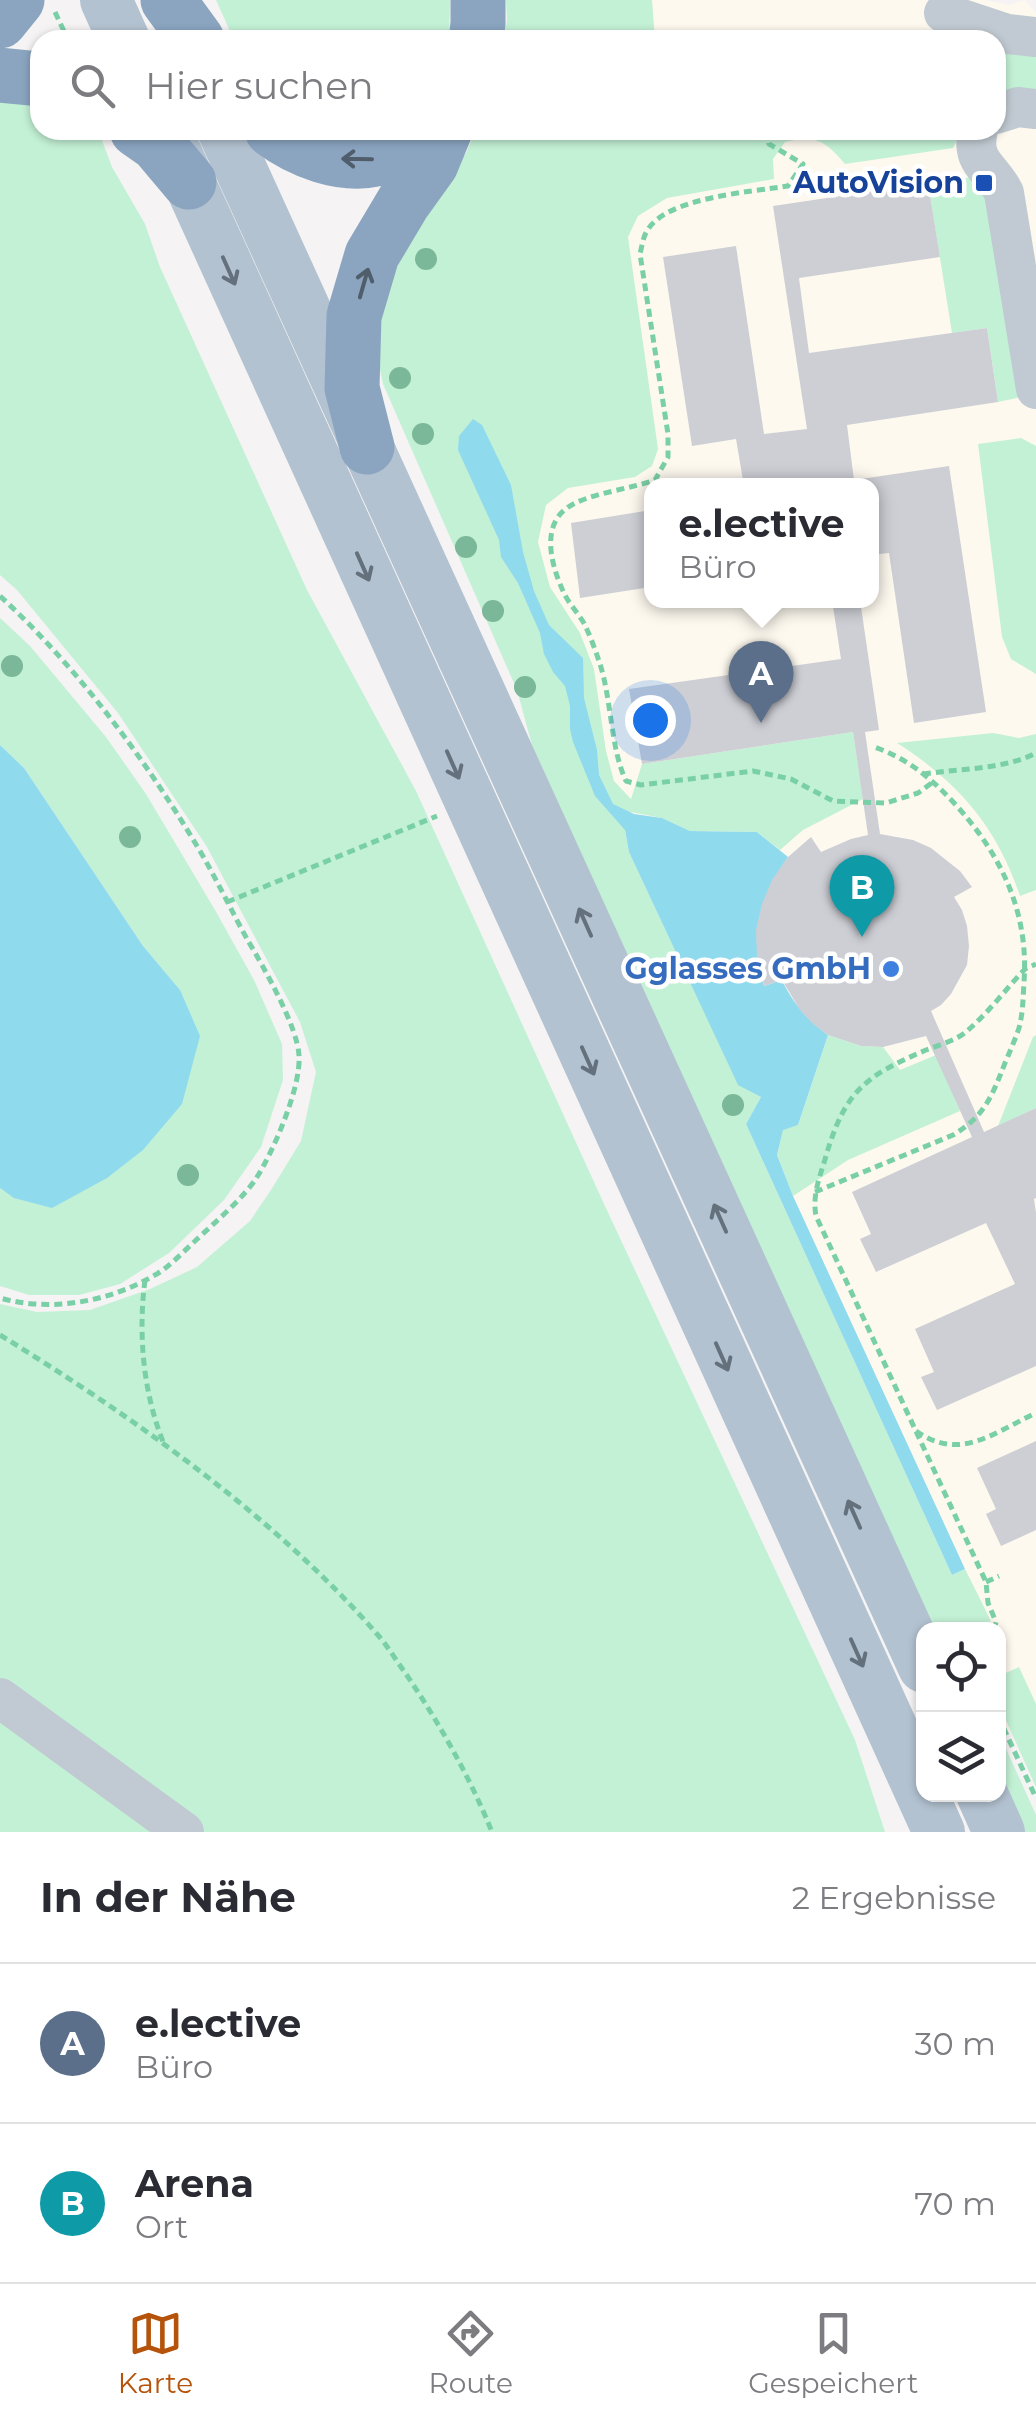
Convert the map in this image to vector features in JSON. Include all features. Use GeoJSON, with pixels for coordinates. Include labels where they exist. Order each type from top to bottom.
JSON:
{"type":"FeatureCollection","features":[{"type":"Feature","properties":{"kind":"highway"},"geometry":{"type":"LineString","coordinates":[[0,21],[17,0]]}},
{"type":"Feature","properties":{"kind":"highway"},"geometry":{"type":"LineString","coordinates":[[166,0],[189,30]]}},
{"type":"Feature","properties":{"kind":"highway"},"geometry":{"type":"LineString","coordinates":[[477,30],[478,0]]}},
{"type":"Feature","properties":{"kind":"highway"},"geometry":{"type":"LineString","coordinates":[[0,75],[30,79]]}},
{"type":"Feature","properties":{"kind":"highway"},"geometry":{"type":"LineString","coordinates":[[151,140],[189,182]]}},
{"type":"Feature","properties":{"kind":"highway"},"geometry":{"type":"LineString","coordinates":[[289,140],[306,150],[343,160],[378,160],[422,140]]}},
{"type":"Feature","properties":{"kind":"highway"},"geometry":{"type":"LineString","coordinates":[[367,447],[352,388],[354,316],[372,255],[431,164],[440,140]]}},
{"type":"Feature","properties":{"kind":"main road"},"geometry":{"type":"LineString","coordinates":[[106,0],[120,30]]}},
{"type":"Feature","properties":{"kind":"main road"},"geometry":{"type":"LineString","coordinates":[[166,0],[178,30]]}},
{"type":"Feature","properties":{"kind":"main road"},"geometry":{"type":"LineString","coordinates":[[170,140],[939,1832]]}},
{"type":"Feature","properties":{"kind":"main road"},"geometry":{"type":"LineString","coordinates":[[228,140],[916,1649]]}},
{"type":"Feature","properties":{"kind":"main road"},"geometry":{"type":"LineString","coordinates":[[986,1802],[999,1832]]}},
{"type":"Feature","properties":{"kind":"lane"},"geometry":{"type":"LineString","coordinates":[[944,13],[995,30]]}},
{"type":"Feature","properties":{"kind":"lane"},"geometry":{"type":"LineString","coordinates":[[1006,34],[1036,36]]}},
{"type":"Feature","properties":{"kind":"lane"},"geometry":{"type":"LineString","coordinates":[[1006,111],[1036,109]]}},
{"type":"Feature","properties":{"kind":"lane"},"geometry":{"type":"LineString","coordinates":[[976,140],[979,160],[998,180],[1004,193],[1036,389]]}},
{"type":"Feature","properties":{"kind":"lane"},"geometry":{"type":"LineString","coordinates":[[0,1698],[184,1832]]}},
{"type":"Feature","properties":{"kind":"path"},"geometry":{"type":"LineString","coordinates":[[49,0],[63,30]]}},
{"type":"Feature","properties":{"kind":"path"},"geometry":{"type":"LineString","coordinates":[[656,478],[668,458],[668,434],[640,254],[645,232],[661,214],[686,204],[788,186],[803,164],[768,140]]}},
{"type":"Feature","properties":{"kind":"path"},"geometry":{"type":"LineString","coordinates":[[644,484],[565,508],[551,532],[551,560],[564,595],[584,624],[599,661],[610,702],[619,766],[626,781],[641,785],[753,771],[790,779],[833,802],[886,803],[918,793],[933,782]]}},
{"type":"Feature","properties":{"kind":"path"},"geometry":{"type":"LineString","coordinates":[[0,596],[59,657],[136,754],[198,847],[264,968],[296,1037],[299,1057],[298,1077],[282,1124],[256,1179],[162,1271],[119,1292],[84,1302],[48,1305],[0,1298]]}},
{"type":"Feature","properties":{"kind":"path"},"geometry":{"type":"LineString","coordinates":[[815,1192],[971,1124],[986,1108],[1020,1025],[1025,969],[1017,912],[992,850],[933,782],[895,754],[874,746]]}},
{"type":"Feature","properties":{"kind":"path"},"geometry":{"type":"LineString","coordinates":[[923,774],[1002,764],[1036,753]]}},
{"type":"Feature","properties":{"kind":"path"},"geometry":{"type":"LineString","coordinates":[[226,902],[446,812]]}},
{"type":"Feature","properties":{"kind":"path"},"geometry":{"type":"LineString","coordinates":[[996,1622],[988,1603],[986,1582],[816,1216],[815,1192],[841,1112],[864,1084],[912,1056],[965,1034],[1025,969],[1036,964]]}},
{"type":"Feature","properties":{"kind":"path"},"geometry":{"type":"LineString","coordinates":[[144,1280],[141,1314],[145,1362],[155,1423],[164,1444]]}},
{"type":"Feature","properties":{"kind":"path"},"geometry":{"type":"LineString","coordinates":[[0,1335],[164,1444],[330,1584],[380,1636],[420,1695],[460,1764],[492,1832]]}},
{"type":"Feature","properties":{"kind":"path"},"geometry":{"type":"LineString","coordinates":[[913,1429],[943,1445],[958,1446],[1036,1414]]}},
{"type":"Feature","properties":{"kind":"path"},"geometry":{"type":"LineString","coordinates":[[986,1582],[1000,1576]]}},
{"type":"Feature","properties":{"kind":"path"},"geometry":{"type":"LineString","coordinates":[[1006,1733],[1036,1798]]}},
{"type":"Feature","properties":{"kind":"shaded area"},"geometry":{"type":"Polygon","coordinates":[[[652,0],[985,0],[1009,5],[1025,0],[1036,13],[1036,1721],[1006,1733],[1006,1622],[923,1622],[430,296],[621,140],[1006,140],[1006,30],[654,30],[652,0]]]}},
{"type":"Feature","properties":{"kind":"green space"},"geometry":{"type":"Polygon","coordinates":[[[216,0],[450,0],[449,30],[230,30],[216,0]]]}},
{"type":"Feature","properties":{"kind":"green space"},"geometry":{"type":"Polygon","coordinates":[[[506,0],[652,0],[654,30],[506,30],[506,0]]]}},
{"type":"Feature","properties":{"kind":"green space"},"geometry":{"type":"Polygon","coordinates":[[[1006,46],[1036,46],[1036,99],[1006,101],[1006,46]]]}},
{"type":"Feature","properties":{"kind":"green space"},"geometry":{"type":"Polygon","coordinates":[[[0,91],[30,93],[30,140],[102,140],[112,167],[145,224],[160,267],[307,590],[416,791],[855,1740],[885,1832],[0,1832],[0,1304],[37,1312],[90,1310],[197,1267],[250,1221],[301,1141],[316,1072],[300,1022],[207,847],[118,713],[17,590],[0,575],[0,91]]]}},
{"type":"Feature","properties":{"kind":"green space"},"geometry":{"type":"Polygon","coordinates":[[[472,140],[798,140],[785,142],[773,159],[774,179],[667,198],[638,216],[628,237],[658,449],[652,466],[635,477],[568,488],[546,505],[538,542],[550,587],[580,633],[594,669],[614,781],[631,799],[642,764],[853,732],[863,799],[803,830],[780,850],[757,832],[690,831],[662,818],[630,812],[625,831],[629,852],[738,1084],[761,1097],[746,1124],[952,1575],[965,1569],[989,1622],[923,1622],[532,745],[517,690],[383,384],[376,321],[386,289],[422,217],[472,140]]]}},
{"type":"Feature","properties":{"kind":"green space"},"geometry":{"type":"Polygon","coordinates":[[[812,140],[957,140],[953,148],[845,164],[831,149],[812,140]]]}},
{"type":"Feature","properties":{"kind":"green space"},"geometry":{"type":"Polygon","coordinates":[[[973,177],[984,183],[1021,397],[998,402],[987,328],[952,333],[928,183],[973,177]]]}},
{"type":"Feature","properties":{"kind":"green space"},"geometry":{"type":"Polygon","coordinates":[[[1021,438],[1036,446],[1036,674],[1011,659],[1002,637],[978,444],[1021,438]]]}},
{"type":"Feature","properties":{"kind":"green space"},"geometry":{"type":"Polygon","coordinates":[[[0,618],[30,646],[106,737],[146,794],[254,980],[282,1044],[283,1080],[261,1147],[224,1200],[169,1253],[120,1284],[79,1295],[29,1295],[0,1286],[0,1188],[15,1198],[180,990],[143,946],[24,768],[0,745],[0,618]]]}},
{"type":"Feature","properties":{"kind":"green space"},"geometry":{"type":"Polygon","coordinates":[[[993,733],[1019,738],[1036,734],[1036,890],[1020,896],[1000,848],[973,808],[939,774],[897,743],[993,733]]]}},
{"type":"Feature","properties":{"kind":"green space"},"geometry":{"type":"Polygon","coordinates":[[[828,1035],[861,1046],[883,1047],[900,1070],[936,1055],[960,1111],[848,1160],[793,1196],[777,1155],[783,1129],[798,1125],[828,1035]]]}},
{"type":"Feature","properties":{"kind":"green space"},"geometry":{"type":"Polygon","coordinates":[[[1036,1035],[1036,1108],[998,1126],[1033,1037],[1036,1035]]]}},
{"type":"Feature","properties":{"kind":"green space"},"geometry":{"type":"Polygon","coordinates":[[[1019,1667],[1036,1704],[1036,1787],[1006,1721],[1006,1673],[1019,1667]]]}},
{"type":"Feature","properties":{"kind":"green space"},"geometry":{"type":"Polygon","coordinates":[[[1006,1749],[1036,1815],[1036,1832],[1018,1832],[1005,1802],[1006,1749]]]}},
{"type":"Feature","properties":{"kind":"water"},"geometry":{"type":"Polygon","coordinates":[[[473,419],[482,425],[511,485],[523,552],[549,625],[583,658],[584,698],[599,775],[613,804],[634,814],[662,818],[690,831],[757,832],[788,857],[763,903],[757,934],[759,967],[764,986],[782,980],[801,1010],[828,1035],[798,1125],[783,1130],[777,1155],[965,1569],[952,1575],[746,1124],[761,1097],[738,1085],[629,852],[625,830],[595,796],[573,742],[565,686],[544,654],[540,633],[518,583],[501,557],[499,540],[458,450],[459,436],[473,419]]]}},
{"type":"Feature","properties":{"kind":"water"},"geometry":{"type":"Polygon","coordinates":[[[0,745],[24,768],[143,946],[180,990],[200,1036],[182,1104],[143,1150],[107,1178],[52,1208],[14,1198],[0,1188],[0,745]]]}},
{"type":"Feature","properties":{"kind":"building"},"geometry":{"type":"Polygon","coordinates":[[[928,183],[940,257],[799,278],[809,353],[987,328],[998,402],[847,425],[854,478],[743,478],[736,439],[692,446],[663,257],[736,246],[764,434],[807,429],[773,206],[928,183]]]}},
{"type":"Feature","properties":{"kind":"building"},"geometry":{"type":"Polygon","coordinates":[[[949,466],[986,712],[914,723],[889,553],[879,554],[879,478],[868,478],[949,466]]]}},
{"type":"Feature","properties":{"kind":"building"},"geometry":{"type":"Polygon","coordinates":[[[644,511],[644,588],[580,598],[571,523],[644,511]]]}},
{"type":"Feature","properties":{"kind":"building"},"geometry":{"type":"Polygon","coordinates":[[[833,608],[861,608],[879,730],[865,732],[880,834],[931,848],[960,871],[972,887],[954,897],[967,926],[967,965],[951,994],[931,1011],[984,1132],[1036,1108],[1036,1366],[937,1410],[921,1377],[934,1372],[915,1329],[1015,1284],[986,1223],[876,1272],[860,1239],[871,1234],[852,1192],[972,1137],[926,1036],[883,1047],[861,1046],[828,1035],[800,1010],[782,980],[764,986],[757,957],[756,930],[762,904],[788,857],[811,837],[821,852],[868,835],[853,732],[642,764],[629,689],[841,659],[833,608]]]}},
{"type":"Feature","properties":{"kind":"building"},"geometry":{"type":"Polygon","coordinates":[[[1036,1441],[1036,1530],[1001,1546],[986,1514],[996,1509],[977,1468],[1036,1441]]]}},
{"type":"Feature","properties":{"kind":"place","name":"AutoVision"},"geometry":{"type":"Point","coordinates":[984,183]}},
{"type":"Feature","properties":{"kind":"place","name":"e.lective"},"geometry":{"type":"Point","coordinates":[761,723]}},
{"type":"Feature","properties":{"kind":"place","name":"Arena"},"geometry":{"type":"Point","coordinates":[862,937]}},
{"type":"Feature","properties":{"kind":"place","name":"Gglasses GmbH"},"geometry":{"type":"Point","coordinates":[891,969]}}]}
